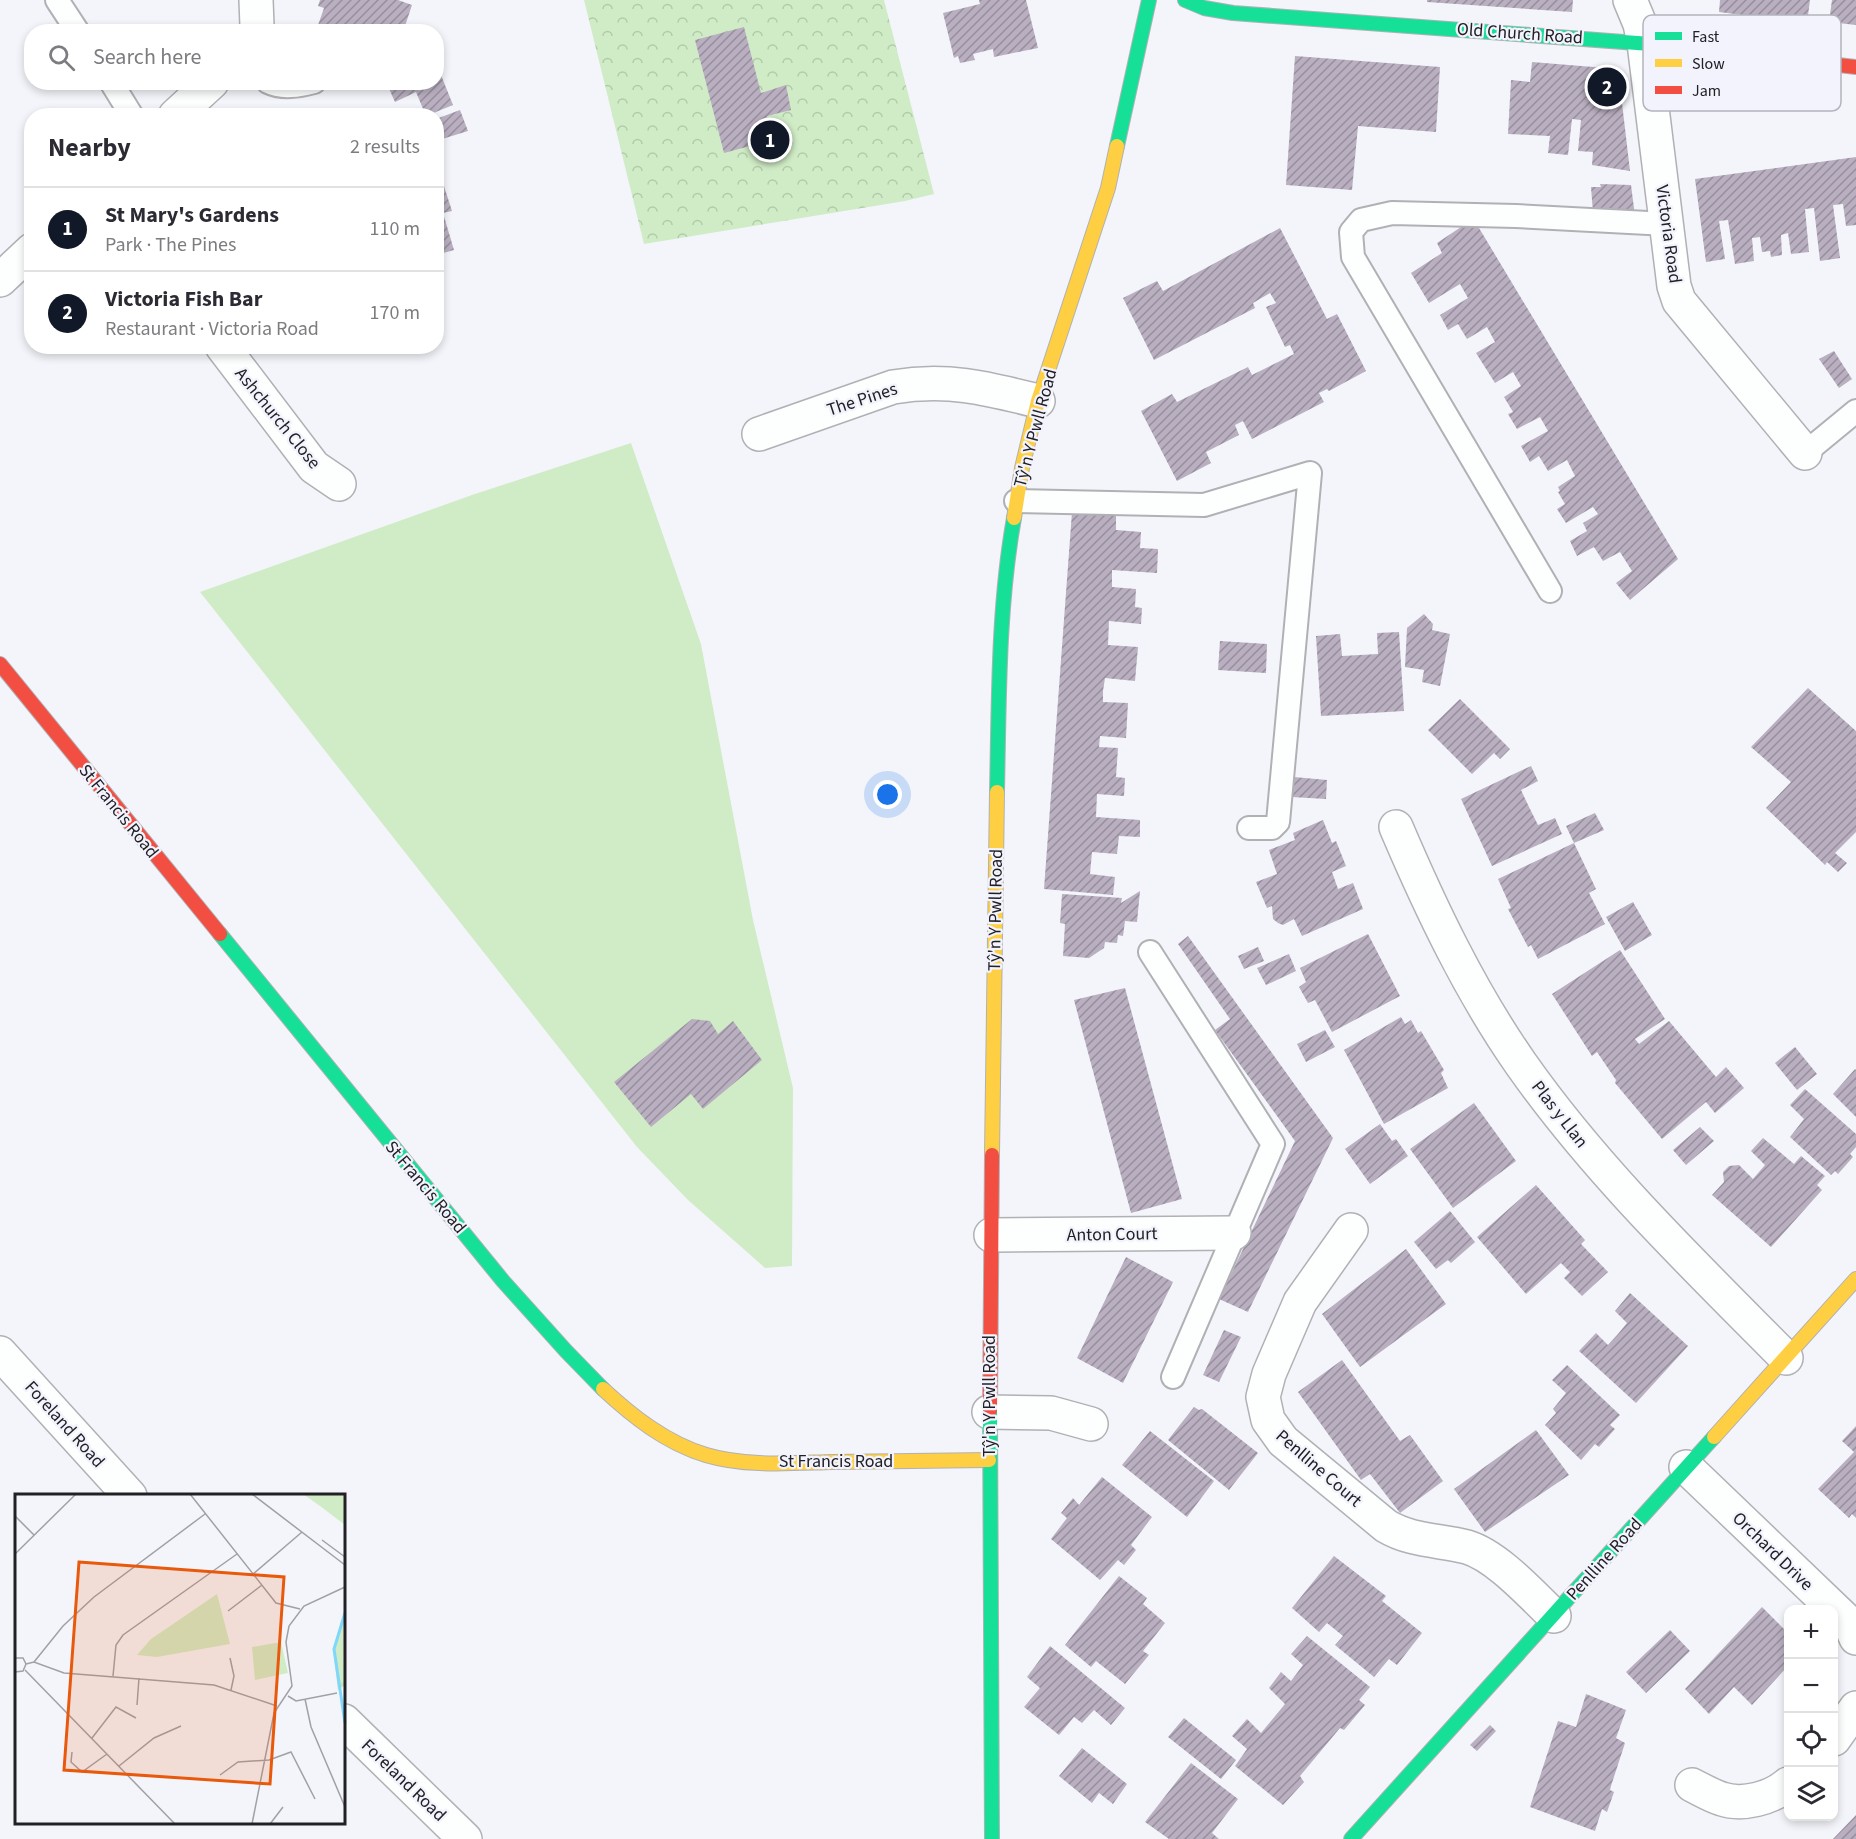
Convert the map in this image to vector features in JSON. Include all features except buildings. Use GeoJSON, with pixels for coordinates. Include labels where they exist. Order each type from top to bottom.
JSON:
{"type":"FeatureCollection","features":[{"type":"Feature","properties":{"kind":"street"},"geometry":{"type":"LineString","coordinates":[[256,0],[257,24]]}},
{"type":"Feature","properties":{"kind":"street","name":"Tŷ'n Y Pwll Road"},"geometry":{"type":"LineString","coordinates":[[992,1839],[989,1460],[991,1235],[1000,642],[1007,557],[1016,501],[1038,401],[1108,188],[1149,0]]}},
{"type":"Feature","properties":{"kind":"street","name":"Old Church Road"},"geometry":{"type":"LineString","coordinates":[[1185,0],[1220,11],[1264,16],[1643,43]]}},
{"type":"Feature","properties":{"kind":"street","name":"Victoria Road"},"geometry":{"type":"LineString","coordinates":[[1630,0],[1643,38]]}},
{"type":"Feature","properties":{"kind":"street","name":"Old Church Road"},"geometry":{"type":"LineString","coordinates":[[1841,65],[1856,67]]}},
{"type":"Feature","properties":{"kind":"street"},"geometry":{"type":"LineString","coordinates":[[184,108],[203,90]]}},
{"type":"Feature","properties":{"kind":"street","name":"Victoria Road"},"geometry":{"type":"LineString","coordinates":[[1653,111],[1674,286],[1680,301],[1805,453]]}},
{"type":"Feature","properties":{"kind":"street"},"geometry":{"type":"LineString","coordinates":[[0,280],[24,258]]}},
{"type":"Feature","properties":{"kind":"street","name":"Ashchurch Close"},"geometry":{"type":"LineString","coordinates":[[228,354],[314,467],[339,484]]}},
{"type":"Feature","properties":{"kind":"street","name":"The Pines"},"geometry":{"type":"LineString","coordinates":[[759,434],[893,387],[912,384],[969,384],[1038,401]]}},
{"type":"Feature","properties":{"kind":"street","name":"St Francis Road"},"geometry":{"type":"LineString","coordinates":[[0,664],[503,1281],[565,1350],[642,1421],[665,1437],[691,1450],[717,1458],[779,1462],[989,1460]]}},
{"type":"Feature","properties":{"kind":"street","name":"Plas y Llan"},"geometry":{"type":"LineString","coordinates":[[1396,827],[1441,927],[1493,1021],[1556,1112],[1630,1198],[1786,1358]]}},
{"type":"Feature","properties":{"kind":"street","name":"Penlline Court"},"geometry":{"type":"LineString","coordinates":[[1351,1230],[1300,1302],[1269,1374],[1263,1397],[1268,1420],[1283,1442],[1386,1526],[1410,1537],[1466,1547],[1480,1552],[1493,1560],[1554,1616]]}},
{"type":"Feature","properties":{"kind":"street","name":"Anton Court"},"geometry":{"type":"LineString","coordinates":[[991,1235],[1234,1233]]}},
{"type":"Feature","properties":{"kind":"street","name":"Penlline Road"},"geometry":{"type":"LineString","coordinates":[[1352,1839],[1856,1279]]}},
{"type":"Feature","properties":{"kind":"street","name":"Foreland Road"},"geometry":{"type":"LineString","coordinates":[[0,1353],[128,1494]]}},
{"type":"Feature","properties":{"kind":"street"},"geometry":{"type":"LineString","coordinates":[[989,1412],[1051,1413],[1091,1424]]}},
{"type":"Feature","properties":{"kind":"street","name":"Orchard Drive"},"geometry":{"type":"LineString","coordinates":[[1686,1467],[1850,1624],[1856,1638]]}},
{"type":"Feature","properties":{"kind":"street"},"geometry":{"type":"LineString","coordinates":[[1838,1731],[1856,1707]]}},
{"type":"Feature","properties":{"kind":"street","name":"Foreland Road"},"geometry":{"type":"LineString","coordinates":[[345,1722],[465,1839]]}},
{"type":"Feature","properties":{"kind":"street"},"geometry":{"type":"LineString","coordinates":[[1692,1785],[1724,1800],[1751,1800],[1769,1796],[1784,1787]]}},
{"type":"Feature","properties":{"kind":"lane"},"geometry":{"type":"LineString","coordinates":[[57,0],[73,24]]}},
{"type":"Feature","properties":{"kind":"lane"},"geometry":{"type":"LineString","coordinates":[[116,90],[127,108]]}},
{"type":"Feature","properties":{"kind":"lane"},"geometry":{"type":"LineString","coordinates":[[1550,591],[1353,257],[1351,232],[1360,220],[1392,213],[1516,216],[1667,224]]}},
{"type":"Feature","properties":{"kind":"lane"},"geometry":{"type":"LineString","coordinates":[[1805,453],[1856,411]]}},
{"type":"Feature","properties":{"kind":"lane"},"geometry":{"type":"LineString","coordinates":[[1016,501],[1204,505],[1310,472],[1278,822],[1272,828],[1249,828]]}},
{"type":"Feature","properties":{"kind":"lane"},"geometry":{"type":"LineString","coordinates":[[1150,952],[1274,1144],[1173,1377]]}},
{"type":"Feature","properties":{"kind":"green space"},"geometry":{"type":"Polygon","coordinates":[[[584,0],[884,0],[934,194],[905,201],[644,244],[584,0]]]}},
{"type":"Feature","properties":{"kind":"green space"},"geometry":{"type":"Polygon","coordinates":[[[631,443],[701,644],[753,920],[793,1088],[792,1266],[765,1268],[688,1200],[637,1147],[200,592],[472,495],[631,443]]]}},
{"type":"Feature","properties":{"kind":"traffic: fast"},"geometry":{"type":"LineString","coordinates":[[1117,146],[1149,0]]}},
{"type":"Feature","properties":{"kind":"traffic: fast"},"geometry":{"type":"LineString","coordinates":[[1185,0],[1204,8],[1233,13],[1643,43]]}},
{"type":"Feature","properties":{"kind":"traffic: fast"},"geometry":{"type":"LineString","coordinates":[[997,792],[1002,620],[1014,518]]}},
{"type":"Feature","properties":{"kind":"traffic: fast"},"geometry":{"type":"LineString","coordinates":[[220,934],[503,1281],[603,1389]]}},
{"type":"Feature","properties":{"kind":"traffic: fast"},"geometry":{"type":"LineString","coordinates":[[990,1410],[992,1839]]}},
{"type":"Feature","properties":{"kind":"traffic: fast"},"geometry":{"type":"LineString","coordinates":[[1351,1839],[1714,1437]]}},
{"type":"Feature","properties":{"kind":"traffic: slow"},"geometry":{"type":"LineString","coordinates":[[1014,518],[1022,468],[1038,401],[1108,188],[1117,146]]}},
{"type":"Feature","properties":{"kind":"traffic: slow"},"geometry":{"type":"LineString","coordinates":[[992,1155],[997,792]]}},
{"type":"Feature","properties":{"kind":"traffic: slow"},"geometry":{"type":"LineString","coordinates":[[1714,1437],[1856,1279]]}},
{"type":"Feature","properties":{"kind":"traffic: slow"},"geometry":{"type":"LineString","coordinates":[[603,1389],[638,1419],[663,1436],[691,1450],[721,1459],[769,1463],[989,1460]]}},
{"type":"Feature","properties":{"kind":"traffic: jam"},"geometry":{"type":"LineString","coordinates":[[1841,65],[1856,67]]}},
{"type":"Feature","properties":{"kind":"traffic: jam"},"geometry":{"type":"LineString","coordinates":[[0,664],[220,934]]}},
{"type":"Feature","properties":{"kind":"traffic: jam"},"geometry":{"type":"LineString","coordinates":[[990,1410],[992,1155]]}},
{"type":"Feature","properties":{"kind":"place","name":"Victoria Fish Bar"},"geometry":{"type":"Point","coordinates":[1607,87]}},
{"type":"Feature","properties":{"kind":"place","name":"St Mary's Gardens"},"geometry":{"type":"Point","coordinates":[770,140]}}]}
